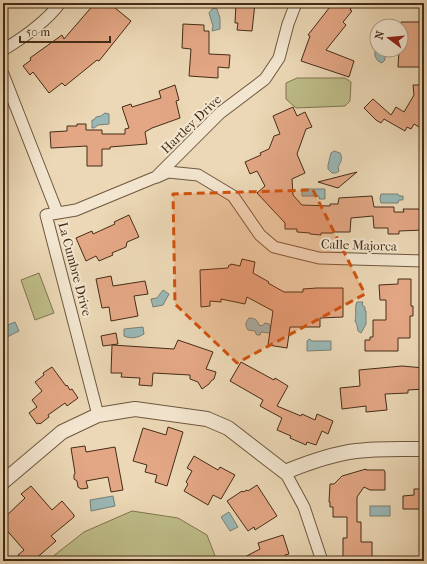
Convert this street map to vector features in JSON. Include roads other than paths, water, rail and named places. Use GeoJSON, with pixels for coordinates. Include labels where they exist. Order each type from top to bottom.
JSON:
{"type":"FeatureCollection","features":[{"type":"Feature","properties":{"kind":"street"},"geometry":{"type":"LineString","coordinates":[[3,50],[15,43],[53,13],[60,3]]}},
{"type":"Feature","properties":{"kind":"street","name":"Hartley Drive"},"geometry":{"type":"LineString","coordinates":[[57,212],[76,210],[156,177],[220,113],[265,79],[279,58],[288,24],[296,3]]}},
{"type":"Feature","properties":{"kind":"street","name":"La Cumbre Drive"},"geometry":{"type":"LineString","coordinates":[[3,74],[57,212],[46,215],[98,415]]}},
{"type":"Feature","properties":{"kind":"street","name":"Calle Majorca"},"geometry":{"type":"LineString","coordinates":[[156,177],[168,172],[198,176],[233,196],[260,235],[274,247],[319,258],[424,261]]}},
{"type":"Feature","properties":{"kind":"street"},"geometry":{"type":"LineString","coordinates":[[3,482],[62,432],[98,415],[135,409],[207,419],[228,428],[284,472],[304,507],[322,561]]}},
{"type":"Feature","properties":{"kind":"street"},"geometry":{"type":"LineString","coordinates":[[284,472],[312,461],[354,451],[379,448],[424,449]]}},
{"type":"Feature","properties":{"kind":"water"},"geometry":{"type":"Polygon","coordinates":[[[215,8],[217,9],[220,18],[220,29],[212,31],[213,26],[209,13],[215,8]]]}},
{"type":"Feature","properties":{"kind":"water"},"geometry":{"type":"Polygon","coordinates":[[[376,58],[385,58],[382,63],[376,58]]]}},
{"type":"Feature","properties":{"kind":"water"},"geometry":{"type":"Polygon","coordinates":[[[105,113],[109,114],[109,124],[98,125],[92,128],[92,120],[105,113]]]}},
{"type":"Feature","properties":{"kind":"water"},"geometry":{"type":"Polygon","coordinates":[[[334,151],[340,153],[341,162],[338,167],[339,171],[332,173],[328,169],[328,165],[331,153],[334,151]]]}},
{"type":"Feature","properties":{"kind":"water"},"geometry":{"type":"Polygon","coordinates":[[[302,189],[325,189],[325,199],[319,199],[319,196],[302,196],[302,189]]]}},
{"type":"Feature","properties":{"kind":"water"},"geometry":{"type":"Polygon","coordinates":[[[381,194],[398,194],[399,196],[403,196],[403,200],[399,200],[398,203],[381,203],[381,194]]]}},
{"type":"Feature","properties":{"kind":"water"},"geometry":{"type":"Polygon","coordinates":[[[163,290],[169,294],[163,305],[153,307],[151,299],[157,298],[163,290]]]}},
{"type":"Feature","properties":{"kind":"water"},"geometry":{"type":"Polygon","coordinates":[[[357,302],[363,302],[362,305],[365,307],[366,311],[366,324],[361,333],[358,331],[355,321],[357,302]]]}},
{"type":"Feature","properties":{"kind":"water"},"geometry":{"type":"Polygon","coordinates":[[[249,318],[255,319],[259,325],[262,326],[265,323],[269,324],[271,330],[269,333],[261,332],[260,335],[257,335],[255,331],[248,330],[247,328],[246,324],[249,318]]]}},
{"type":"Feature","properties":{"kind":"water"},"geometry":{"type":"Polygon","coordinates":[[[15,322],[19,331],[3,339],[3,327],[15,322]]]}},
{"type":"Feature","properties":{"kind":"water"},"geometry":{"type":"Polygon","coordinates":[[[143,327],[144,334],[142,335],[131,338],[124,336],[124,329],[143,327]]]}},
{"type":"Feature","properties":{"kind":"water"},"geometry":{"type":"Polygon","coordinates":[[[309,339],[312,341],[331,341],[331,350],[307,351],[307,341],[309,339]]]}},
{"type":"Feature","properties":{"kind":"water"},"geometry":{"type":"Polygon","coordinates":[[[113,496],[115,506],[91,511],[90,500],[113,496]]]}},
{"type":"Feature","properties":{"kind":"water"},"geometry":{"type":"Polygon","coordinates":[[[370,506],[390,506],[390,516],[370,516],[370,506]]]}},
{"type":"Feature","properties":{"kind":"water"},"geometry":{"type":"Polygon","coordinates":[[[229,512],[238,527],[230,531],[221,517],[229,512]]]}}]}
